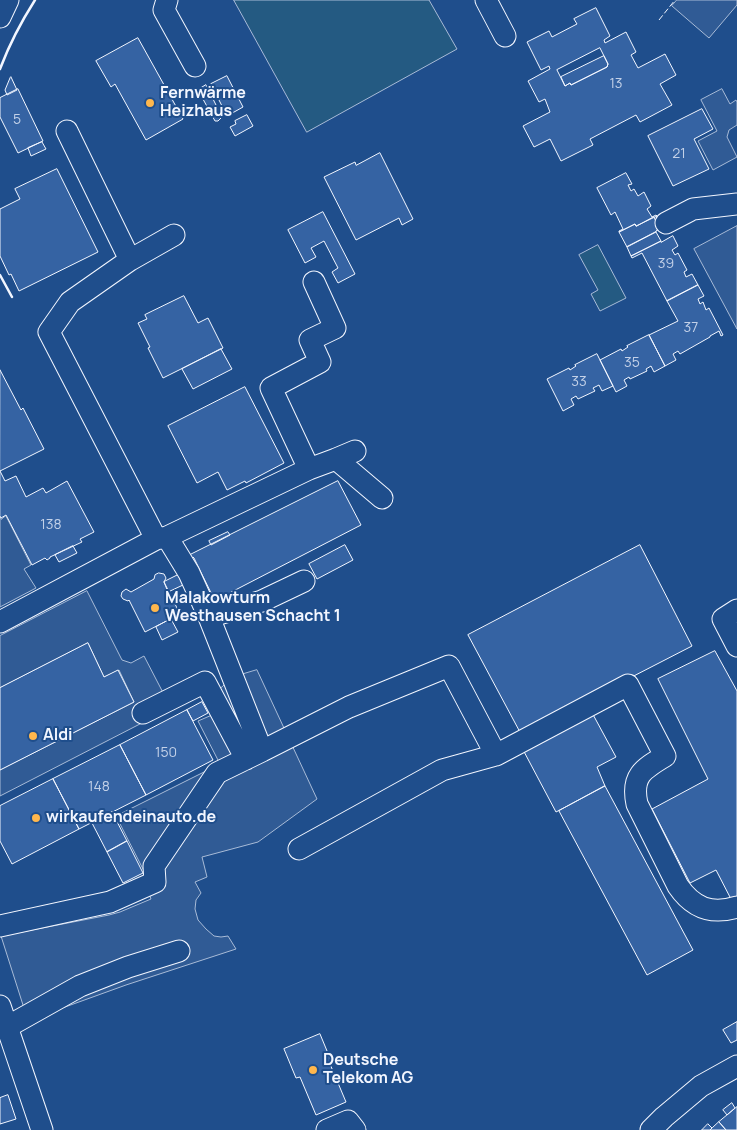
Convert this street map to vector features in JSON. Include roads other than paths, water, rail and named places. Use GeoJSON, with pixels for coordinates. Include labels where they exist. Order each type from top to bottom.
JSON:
{"type":"FeatureCollection","features":[{"type":"Feature","properties":{"kind":"street"},"geometry":{"type":"LineString","coordinates":[[0,17],[8,0]]}},
{"type":"Feature","properties":{"kind":"street"},"geometry":{"type":"LineString","coordinates":[[167,0],[164,10],[195,66]]}},
{"type":"Feature","properties":{"kind":"street"},"geometry":{"type":"LineString","coordinates":[[486,0],[505,36]]}},
{"type":"Feature","properties":{"kind":"street"},"geometry":{"type":"LineString","coordinates":[[67,131],[130,260]]}},
{"type":"Feature","properties":{"kind":"street"},"geometry":{"type":"LineString","coordinates":[[666,223],[693,209],[737,204]]}},
{"type":"Feature","properties":{"kind":"street"},"geometry":{"type":"LineString","coordinates":[[174,235],[130,260],[70,302],[49,332],[161,538],[189,573],[209,617],[254,755]]}},
{"type":"Feature","properties":{"kind":"street"},"geometry":{"type":"LineString","coordinates":[[308,468],[271,388],[320,362],[310,340],[335,328],[314,282]]}},
{"type":"Feature","properties":{"kind":"street"},"geometry":{"type":"LineString","coordinates":[[0,622],[161,538],[308,468],[346,455],[382,498]]}},
{"type":"Feature","properties":{"kind":"street"},"geometry":{"type":"LineString","coordinates":[[209,617],[262,601],[304,581]]}},
{"type":"Feature","properties":{"kind":"street"},"geometry":{"type":"LineString","coordinates":[[737,610],[723,619],[737,646]]}},
{"type":"Feature","properties":{"kind":"street"},"geometry":{"type":"LineString","coordinates":[[0,926],[110,902],[156,882],[154,866],[217,773],[348,707],[449,666],[496,754]]}},
{"type":"Feature","properties":{"kind":"street"},"geometry":{"type":"LineString","coordinates":[[143,713],[205,682],[254,755]]}},
{"type":"Feature","properties":{"kind":"street"},"geometry":{"type":"LineString","coordinates":[[299,850],[442,770],[496,754],[628,685],[665,756],[648,765],[638,778],[635,795],[637,804],[678,886],[685,896],[695,904],[711,910],[727,910],[737,907]]}},
{"type":"Feature","properties":{"kind":"street"},"geometry":{"type":"LineString","coordinates":[[7,1027],[80,986],[128,967],[179,951]]}},
{"type":"Feature","properties":{"kind":"street"},"geometry":{"type":"LineString","coordinates":[[0,1006],[42,1130]]}},
{"type":"Feature","properties":{"kind":"street"},"geometry":{"type":"LineString","coordinates":[[651,1130],[701,1086],[737,1066]]}},
{"type":"Feature","properties":{"kind":"street"},"geometry":{"type":"LineString","coordinates":[[327,1130],[348,1121],[355,1130]]}},
{"type":"Feature","properties":{"kind":"place","name":"Fernwärme Heizhaus"},"geometry":{"type":"Point","coordinates":[150,103]}},
{"type":"Feature","properties":{"kind":"place","name":"Malakowturm Westhausen Schacht 1"},"geometry":{"type":"Point","coordinates":[155,608]}},
{"type":"Feature","properties":{"kind":"place","name":"Aldi"},"geometry":{"type":"Point","coordinates":[33,736]}},
{"type":"Feature","properties":{"kind":"place","name":"wirkaufendeinauto.de"},"geometry":{"type":"Point","coordinates":[36,818]}},
{"type":"Feature","properties":{"kind":"place","name":"Deutsche Telekom AG"},"geometry":{"type":"Point","coordinates":[313,1070]}}]}
